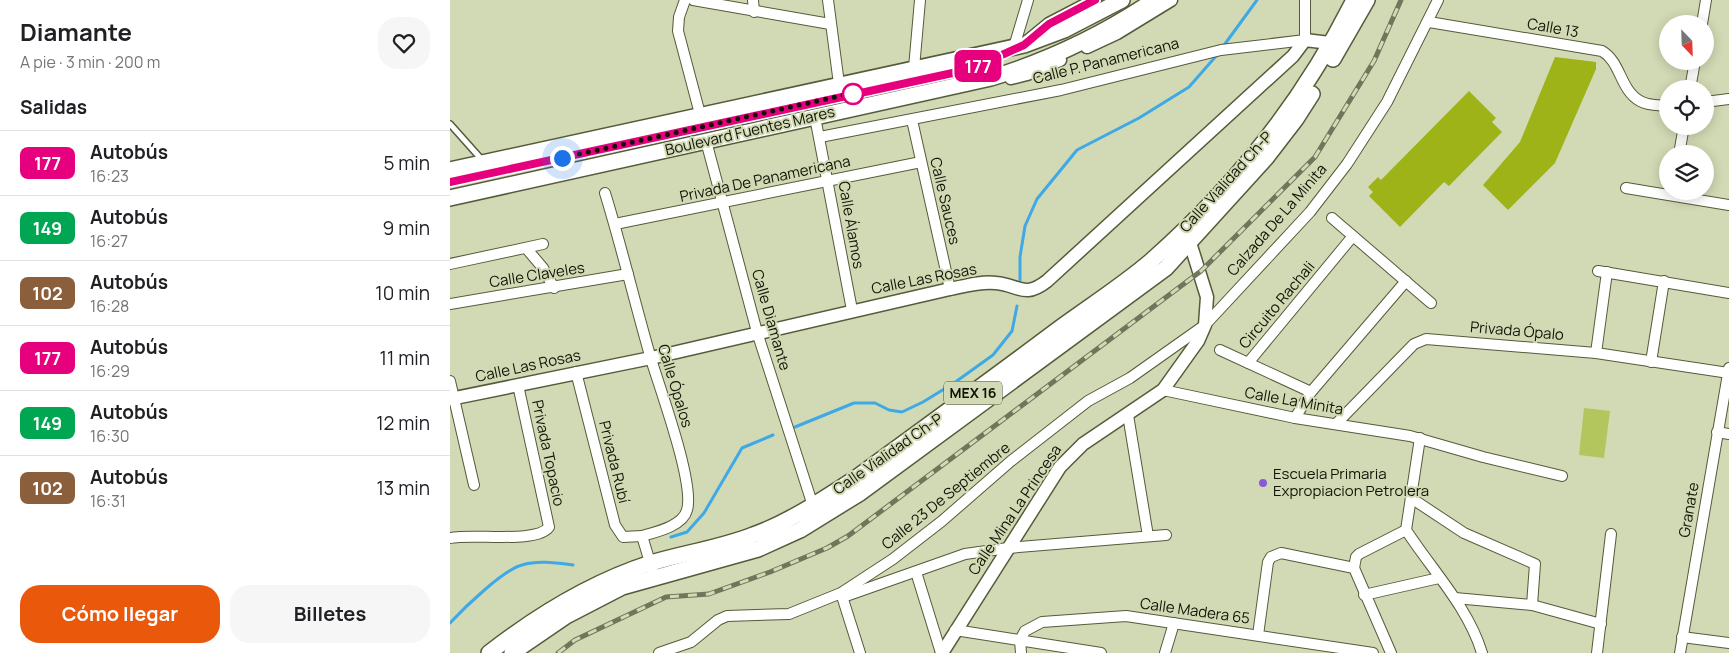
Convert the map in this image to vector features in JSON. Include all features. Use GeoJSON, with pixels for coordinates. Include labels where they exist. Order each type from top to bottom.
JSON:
{"type":"FeatureCollection","features":[{"type":"Feature","properties":{"kind":"main road","name":"Boulevard Fuentes Mares"},"geometry":{"type":"LineString","coordinates":[[450,170],[1019,46],[1064,30],[1122,0]]}},
{"type":"Feature","properties":{"kind":"main road","name":"Calle Vialidad Ch-P"},"geometry":{"type":"LineString","coordinates":[[1337,44],[1354,0]]}},
{"type":"Feature","properties":{"kind":"main road","name":"Calle Vialidad Ch-P"},"geometry":{"type":"LineString","coordinates":[[489,653],[511,636],[566,601],[613,578],[653,570],[816,512],[856,478],[1188,234],[1294,103],[1367,0]]}},
{"type":"Feature","properties":{"kind":"main road","name":"Boulevard Fuentes Mares"},"geometry":{"type":"LineString","coordinates":[[450,198],[991,78],[1022,68],[1088,39],[1149,3]]}},
{"type":"Feature","properties":{"kind":"main road","name":"Calle Vialidad Ch-P"},"geometry":{"type":"LineString","coordinates":[[512,653],[566,616],[653,570]]}},
{"type":"Feature","properties":{"kind":"street"},"geometry":{"type":"LineString","coordinates":[[685,0],[679,17],[678,31],[700,114]]}},
{"type":"Feature","properties":{"kind":"street"},"geometry":{"type":"LineString","coordinates":[[693,0],[830,24]]}},
{"type":"Feature","properties":{"kind":"street"},"geometry":{"type":"LineString","coordinates":[[753,0],[754,12]]}},
{"type":"Feature","properties":{"kind":"street"},"geometry":{"type":"LineString","coordinates":[[828,0],[839,84]]}},
{"type":"Feature","properties":{"kind":"street"},"geometry":{"type":"LineString","coordinates":[[914,68],[920,0]]}},
{"type":"Feature","properties":{"kind":"street"},"geometry":{"type":"LineString","coordinates":[[1019,46],[1028,0]]}},
{"type":"Feature","properties":{"kind":"street"},"geometry":{"type":"LineString","coordinates":[[1019,46],[1049,24],[1095,0]]}},
{"type":"Feature","properties":{"kind":"street"},"geometry":{"type":"LineString","coordinates":[[991,78],[1016,77],[1044,67],[1117,33],[1171,0]]}},
{"type":"Feature","properties":{"kind":"street"},"geometry":{"type":"LineString","coordinates":[[1305,0],[1305,40]]}},
{"type":"Feature","properties":{"kind":"street","name":"Calzada De La Minita"},"geometry":{"type":"LineString","coordinates":[[1162,390],[1198,341],[1205,325],[1310,212],[1347,164],[1387,102],[1429,22],[1438,0]]}},
{"type":"Feature","properties":{"kind":"street"},"geometry":{"type":"LineString","coordinates":[[1704,15],[1706,0]]}},
{"type":"Feature","properties":{"kind":"street","name":"Calle 13"},"geometry":{"type":"LineString","coordinates":[[1429,22],[1602,51],[1613,60],[1628,91],[1646,104],[1659,105]]}},
{"type":"Feature","properties":{"kind":"street","name":"Calle P. Panamericana"},"geometry":{"type":"LineString","coordinates":[[820,137],[1061,90],[1221,50],[1305,40],[1337,44]]}},
{"type":"Feature","properties":{"kind":"street","name":"Calle Las Rosas"},"geometry":{"type":"LineString","coordinates":[[452,398],[651,358],[950,288],[996,283],[1026,291],[1044,284],[1293,56],[1305,40]]}},
{"type":"Feature","properties":{"kind":"street"},"geometry":{"type":"LineString","coordinates":[[1714,101],[1729,99]]}},
{"type":"Feature","properties":{"kind":"street","name":"Calle Álamos"},"geometry":{"type":"LineString","coordinates":[[815,117],[852,310]]}},
{"type":"Feature","properties":{"kind":"street","name":"Calle Sauces"},"geometry":{"type":"LineString","coordinates":[[912,120],[950,288]]}},
{"type":"Feature","properties":{"kind":"street","name":"Calle Diamante"},"geometry":{"type":"LineString","coordinates":[[706,141],[756,332],[816,512]]}},
{"type":"Feature","properties":{"kind":"street","name":"Privada De Panamericana"},"geometry":{"type":"LineString","coordinates":[[615,224],[921,162]]}},
{"type":"Feature","properties":{"kind":"street"},"geometry":{"type":"LineString","coordinates":[[1626,188],[1659,192]]}},
{"type":"Feature","properties":{"kind":"street","name":"Calle Ópalos"},"geometry":{"type":"LineString","coordinates":[[605,193],[651,358],[680,452],[688,504],[687,512],[678,521],[642,536]]}},
{"type":"Feature","properties":{"kind":"street"},"geometry":{"type":"LineString","coordinates":[[1705,200],[1729,205]]}},
{"type":"Feature","properties":{"kind":"street"},"geometry":{"type":"LineString","coordinates":[[1332,218],[1431,303]]}},
{"type":"Feature","properties":{"kind":"street","name":"Calzada De La Minita"},"geometry":{"type":"LineString","coordinates":[[1188,234],[1206,290],[1205,325]]}},
{"type":"Feature","properties":{"kind":"street","name":"Circuito Rachali"},"geometry":{"type":"LineString","coordinates":[[1311,392],[1248,363],[1353,236]]}},
{"type":"Feature","properties":{"kind":"street"},"geometry":{"type":"LineString","coordinates":[[450,264],[542,244]]}},
{"type":"Feature","properties":{"kind":"street"},"geometry":{"type":"LineString","coordinates":[[526,248],[543,268],[554,288]]}},
{"type":"Feature","properties":{"kind":"street"},"geometry":{"type":"LineString","coordinates":[[1596,353],[1602,271],[1729,293]]}},
{"type":"Feature","properties":{"kind":"street","name":"Calle Claveles"},"geometry":{"type":"LineString","coordinates":[[450,304],[554,288],[628,274]]}},
{"type":"Feature","properties":{"kind":"street"},"geometry":{"type":"LineString","coordinates":[[1294,418],[1311,392],[1406,281]]}},
{"type":"Feature","properties":{"kind":"street"},"geometry":{"type":"LineString","coordinates":[[1651,362],[1664,281]]}},
{"type":"Feature","properties":{"kind":"street","name":"Calle 23 De Septiembre"},"geometry":{"type":"LineString","coordinates":[[659,653],[691,642],[718,620],[727,616],[789,614],[842,595],[942,522],[1012,462],[1088,401],[1130,378],[1205,325]]}},
{"type":"Feature","properties":{"kind":"street","name":"Privada Ópalo"},"geometry":{"type":"LineString","coordinates":[[1336,424],[1414,344],[1422,340],[1596,353],[1651,362],[1729,371]]}},
{"type":"Feature","properties":{"kind":"street"},"geometry":{"type":"LineString","coordinates":[[1220,350],[1248,363]]}},
{"type":"Feature","properties":{"kind":"street","name":"Granate"},"geometry":{"type":"LineString","coordinates":[[1680,653],[1729,371]]}},
{"type":"Feature","properties":{"kind":"street","name":"Privada Rubí"},"geometry":{"type":"LineString","coordinates":[[576,372],[615,525],[623,537],[642,536]]}},
{"type":"Feature","properties":{"kind":"street"},"geometry":{"type":"LineString","coordinates":[[450,381],[452,398],[474,485]]}},
{"type":"Feature","properties":{"kind":"street","name":"Privada Topacio"},"geometry":{"type":"LineString","coordinates":[[454,537],[528,536],[541,534],[549,527],[518,385]]}},
{"type":"Feature","properties":{"kind":"street","name":"Calle Mina La Princesa"},"geometry":{"type":"LineString","coordinates":[[942,653],[954,630],[1069,457],[1083,444],[1162,390]]}},
{"type":"Feature","properties":{"kind":"street","name":"Calle La Minita"},"geometry":{"type":"LineString","coordinates":[[1162,390],[1294,418],[1420,438],[1483,457],[1562,476]]}},
{"type":"Feature","properties":{"kind":"street"},"geometry":{"type":"LineString","coordinates":[[1128,415],[1148,536]]}},
{"type":"Feature","properties":{"kind":"street"},"geometry":{"type":"LineString","coordinates":[[1717,432],[1729,434]]}},
{"type":"Feature","properties":{"kind":"street"},"geometry":{"type":"LineString","coordinates":[[1420,438],[1406,530],[1455,598],[1482,653]]}},
{"type":"Feature","properties":{"kind":"street"},"geometry":{"type":"LineString","coordinates":[[1411,498],[1464,533],[1535,564],[1532,605]]}},
{"type":"Feature","properties":{"kind":"street"},"geometry":{"type":"LineString","coordinates":[[1391,653],[1364,595],[1354,568],[1359,554],[1406,530]]}},
{"type":"Feature","properties":{"kind":"street"},"geometry":{"type":"LineString","coordinates":[[1597,653],[1611,534]]}},
{"type":"Feature","properties":{"kind":"street"},"geometry":{"type":"LineString","coordinates":[[860,653],[842,595],[916,572],[965,554],[1008,548],[1166,535]]}},
{"type":"Feature","properties":{"kind":"street"},"geometry":{"type":"LineString","coordinates":[[642,536],[653,570]]}},
{"type":"Feature","properties":{"kind":"street"},"geometry":{"type":"LineString","coordinates":[[1258,635],[1268,562],[1271,557],[1281,553],[1354,568]]}},
{"type":"Feature","properties":{"kind":"street"},"geometry":{"type":"LineString","coordinates":[[916,572],[942,653]]}},
{"type":"Feature","properties":{"kind":"street"},"geometry":{"type":"LineString","coordinates":[[1364,595],[1439,578]]}},
{"type":"Feature","properties":{"kind":"street"},"geometry":{"type":"LineString","coordinates":[[1455,598],[1532,605],[1601,624]]}},
{"type":"Feature","properties":{"kind":"street","name":"Calle Madera 65"},"geometry":{"type":"LineString","coordinates":[[1020,640],[1025,631],[1042,622],[1126,616],[1373,653]]}},
{"type":"Feature","properties":{"kind":"street"},"geometry":{"type":"LineString","coordinates":[[1165,653],[1174,623]]}},
{"type":"Feature","properties":{"kind":"street"},"geometry":{"type":"LineString","coordinates":[[954,630],[1102,653]]}},
{"type":"Feature","properties":{"kind":"street"},"geometry":{"type":"LineString","coordinates":[[1682,636],[1729,643]]}},
{"type":"Feature","properties":{"kind":"street"},"geometry":{"type":"LineString","coordinates":[[1020,640],[1021,653]]}},
{"type":"Feature","properties":{"kind":"lane"},"geometry":{"type":"LineString","coordinates":[[971,69],[1019,46]]}},
{"type":"Feature","properties":{"kind":"lane"},"geometry":{"type":"LineString","coordinates":[[450,182],[971,69],[1022,68]]}},
{"type":"Feature","properties":{"kind":"lane"},"geometry":{"type":"LineString","coordinates":[[450,124],[484,162]]}},
{"type":"Feature","properties":{"kind":"green space"},"geometry":{"type":"Polygon","coordinates":[[[1584,408],[1610,411],[1604,458],[1579,455],[1584,408]]]}},
{"type":"Feature","properties":{"kind":"building"},"geometry":{"type":"Polygon","coordinates":[[[1555,57],[1596,62],[1596,69],[1555,163],[1508,210],[1483,185],[1520,142],[1555,57]]]}},
{"type":"Feature","properties":{"kind":"building"},"geometry":{"type":"Polygon","coordinates":[[[1469,91],[1496,118],[1492,122],[1502,132],[1449,186],[1444,182],[1400,227],[1369,196],[1373,192],[1368,187],[1378,177],[1381,180],[1469,91]]]}},
{"type":"Feature","properties":{"kind":"waterway"},"geometry":{"type":"LineString","coordinates":[[1222,48],[1257,0]]}},
{"type":"Feature","properties":{"kind":"waterway"},"geometry":{"type":"LineString","coordinates":[[1020,280],[1020,257],[1025,226],[1037,199],[1077,150],[1139,118],[1189,87],[1217,55]]}},
{"type":"Feature","properties":{"kind":"waterway"},"geometry":{"type":"LineString","coordinates":[[795,427],[854,403],[875,403],[889,410],[902,412],[923,402],[954,383],[993,355],[1012,331],[1017,306]]}},
{"type":"Feature","properties":{"kind":"waterway"},"geometry":{"type":"LineString","coordinates":[[671,537],[687,532],[704,513],[742,448],[773,435]]}},
{"type":"Feature","properties":{"kind":"waterway"},"geometry":{"type":"LineString","coordinates":[[450,623],[484,590],[514,568],[522,565],[547,562],[573,565]]}},
{"type":"Feature","properties":{"kind":"railway"},"geometry":{"type":"LineString","coordinates":[[558,653],[575,640],[666,597],[709,594],[770,572],[827,548],[848,536],[1201,271],[1315,157],[1374,61],[1401,0]]}},
{"type":"Feature","properties":{"kind":"bus line","name":"177"},"geometry":{"type":"LineString","coordinates":[[450,182],[783,108],[971,69],[1024,45],[1049,24],[1095,0]]}},
{"type":"Feature","properties":{"kind":"place","name":"Escuela Primaria Expropiacion Petrolera"},"geometry":{"type":"Point","coordinates":[1263,483]}},
{"type":"Feature","properties":{"kind":"route"},"geometry":{"type":"LineString","coordinates":[[562,158],[858,92],[853,94]]}}]}
